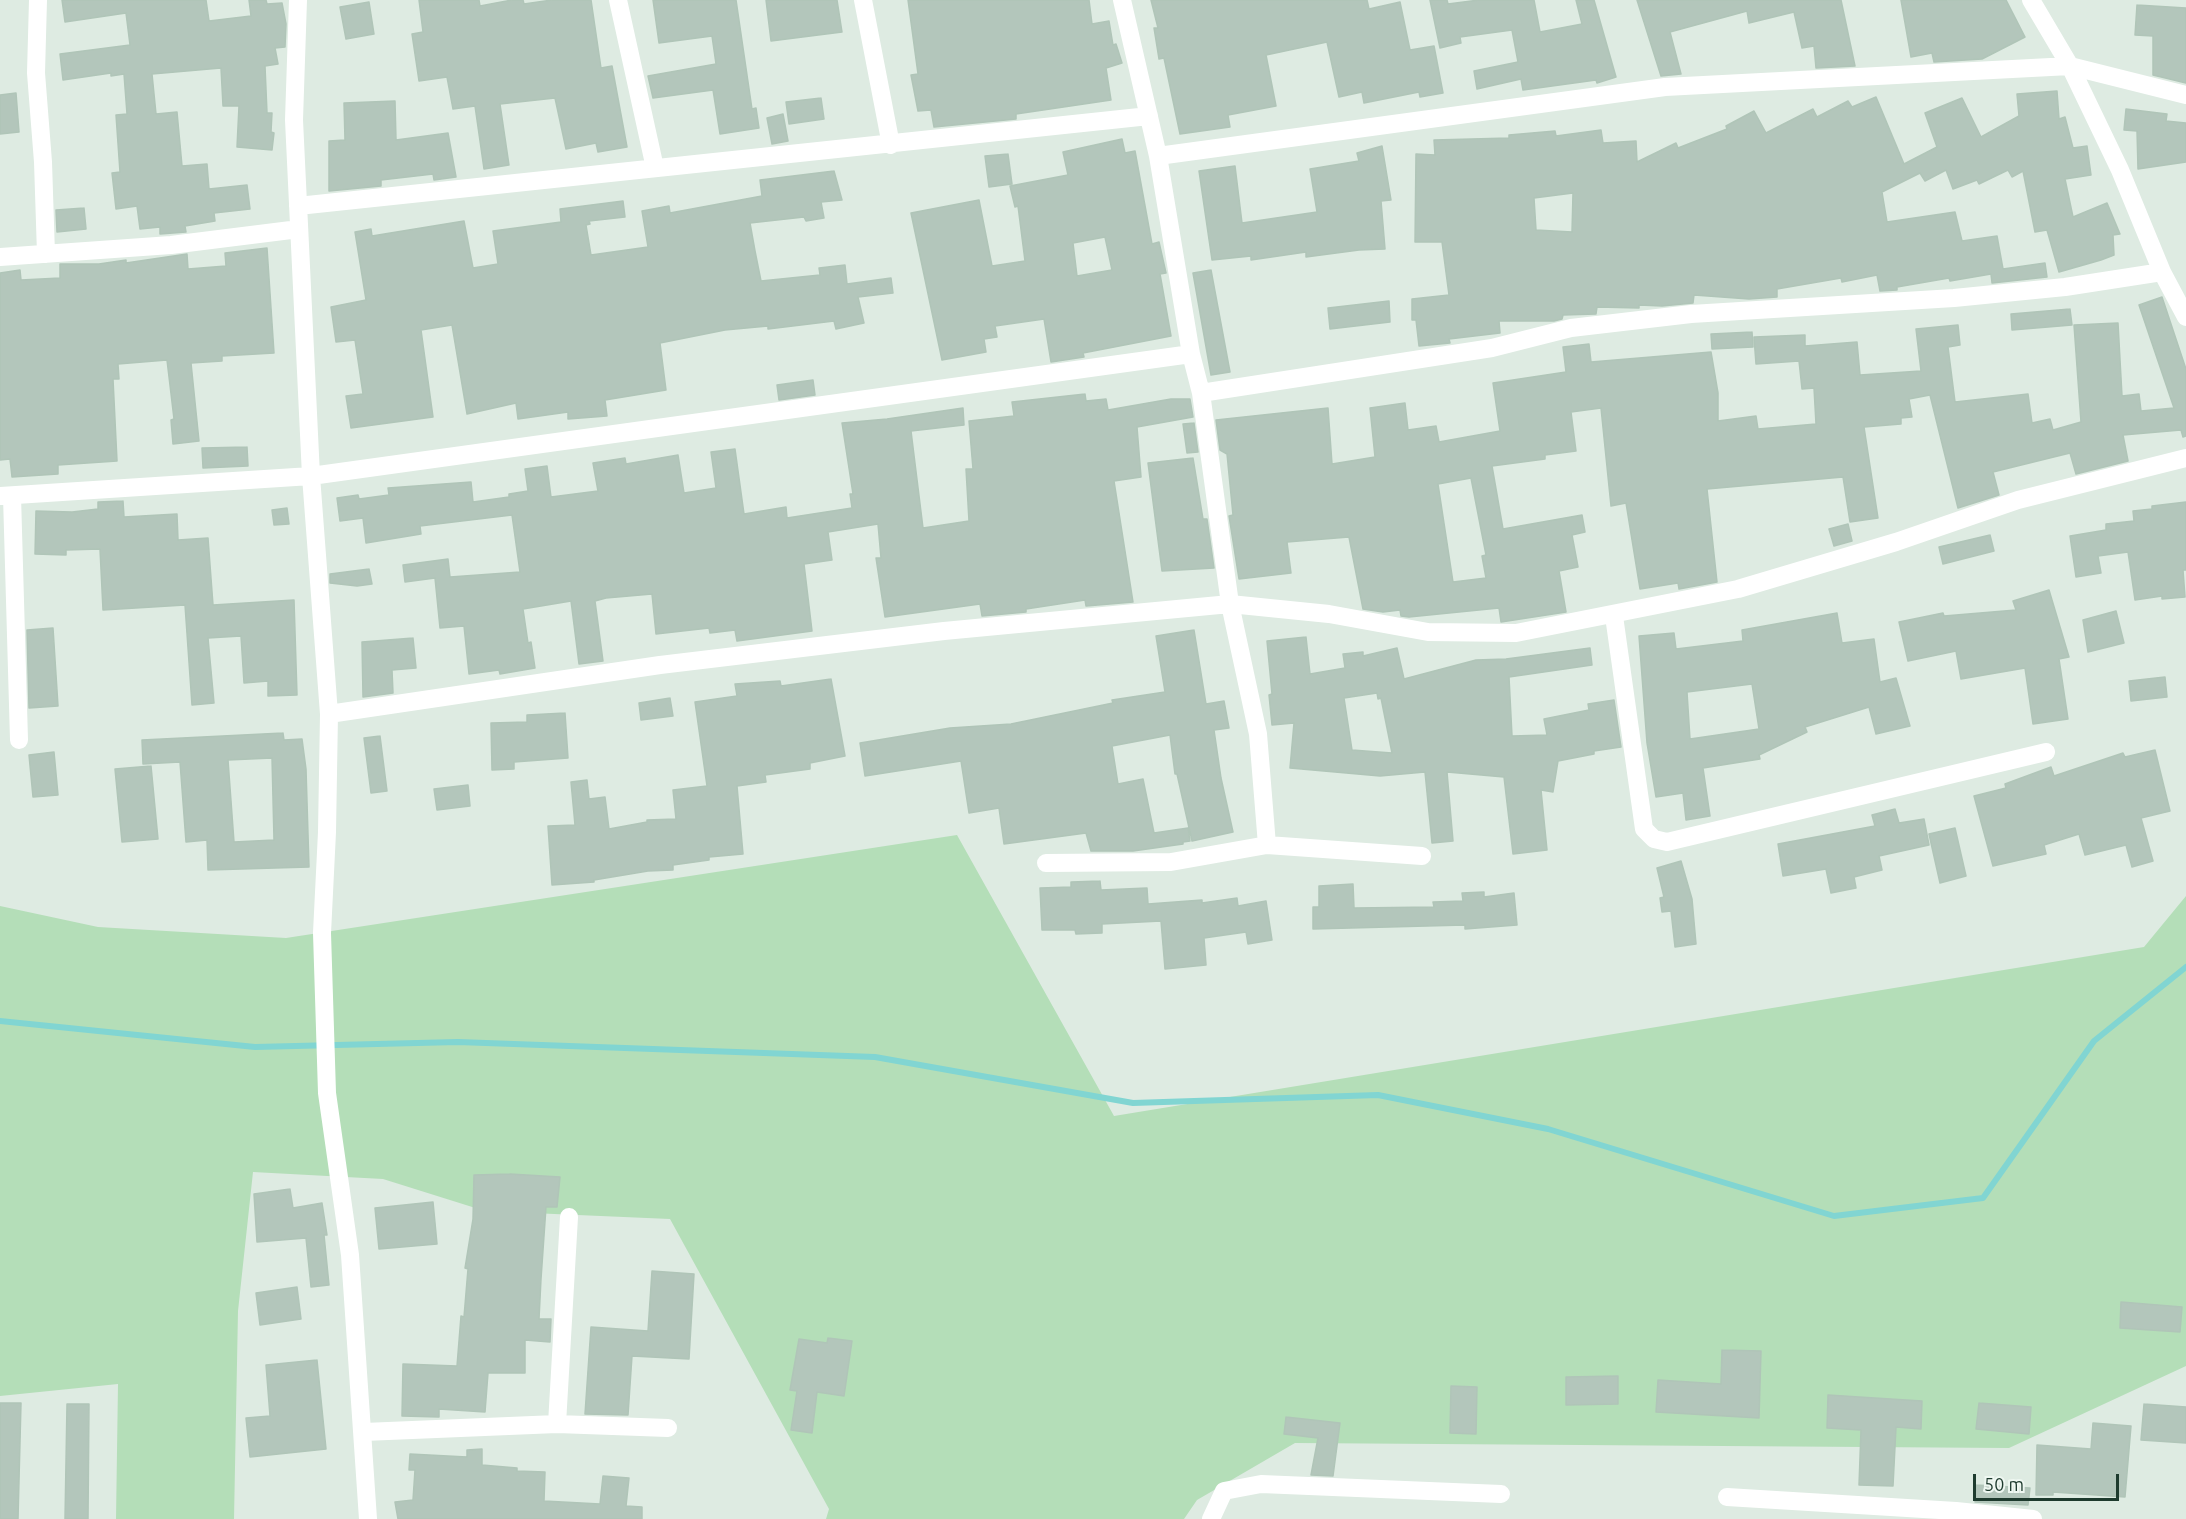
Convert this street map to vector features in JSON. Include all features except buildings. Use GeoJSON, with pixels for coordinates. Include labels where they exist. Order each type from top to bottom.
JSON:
{"type":"FeatureCollection","features":[{"type":"Feature","properties":{"kind":"street"},"geometry":{"type":"LineString","coordinates":[[38,0],[36,73],[43,162],[46,254]]}},
{"type":"Feature","properties":{"kind":"street"},"geometry":{"type":"LineString","coordinates":[[298,0],[294,120],[311,476],[330,714],[322,933],[327,1093],[350,1255],[364,1432],[368,1519]]}},
{"type":"Feature","properties":{"kind":"street"},"geometry":{"type":"LineString","coordinates":[[618,0],[655,168]]}},
{"type":"Feature","properties":{"kind":"street"},"geometry":{"type":"LineString","coordinates":[[862,0],[891,145]]}},
{"type":"Feature","properties":{"kind":"street"},"geometry":{"type":"LineString","coordinates":[[1122,0],[1158,156],[1191,354],[1201,393],[1230,604],[1258,734],[1267,845]]}},
{"type":"Feature","properties":{"kind":"street"},"geometry":{"type":"LineString","coordinates":[[2031,0],[2070,66],[2120,170],[2163,272],[2186,317]]}},
{"type":"Feature","properties":{"kind":"street"},"geometry":{"type":"LineString","coordinates":[[1158,156],[1665,87],[2070,66],[2186,94]]}},
{"type":"Feature","properties":{"kind":"street"},"geometry":{"type":"LineString","coordinates":[[298,206],[1149,116]]}},
{"type":"Feature","properties":{"kind":"street"},"geometry":{"type":"LineString","coordinates":[[0,256],[171,245],[299,229]]}},
{"type":"Feature","properties":{"kind":"street"},"geometry":{"type":"LineString","coordinates":[[1201,393],[1492,348],[1571,328],[1691,314],[1954,298],[2065,287],[2163,272]]}},
{"type":"Feature","properties":{"kind":"street"},"geometry":{"type":"LineString","coordinates":[[19,740],[6,496],[311,476],[1191,354]]}},
{"type":"Feature","properties":{"kind":"street"},"geometry":{"type":"LineString","coordinates":[[330,714],[660,665],[945,631],[1230,604],[1329,614],[1428,632],[1516,633],[1614,616],[1738,589],[1896,542],[2018,500],[2186,458]]}},
{"type":"Feature","properties":{"kind":"street"},"geometry":{"type":"LineString","coordinates":[[1614,616],[1644,829],[1654,839],[1667,842],[2046,752]]}},
{"type":"Feature","properties":{"kind":"street"},"geometry":{"type":"LineString","coordinates":[[1046,863],[1171,862],[1267,845],[1422,856]]}},
{"type":"Feature","properties":{"kind":"street"},"geometry":{"type":"LineString","coordinates":[[557,1424],[569,1218]]}},
{"type":"Feature","properties":{"kind":"street"},"geometry":{"type":"LineString","coordinates":[[364,1432],[557,1424],[668,1428]]}},
{"type":"Feature","properties":{"kind":"street"},"geometry":{"type":"LineString","coordinates":[[1210,1519],[1224,1491],[1262,1484],[1501,1494]]}},
{"type":"Feature","properties":{"kind":"street"},"geometry":{"type":"LineString","coordinates":[[1727,1497],[1956,1511],[2033,1519]]}},
{"type":"Feature","properties":{"kind":"green space"},"geometry":{"type":"Polygon","coordinates":[[[957,835],[1114,1116],[2144,947],[2186,896],[2186,1366],[2009,1448],[1295,1443],[1197,1500],[1184,1519],[826,1519],[829,1509],[670,1219],[485,1211],[383,1179],[253,1172],[238,1311],[234,1519],[116,1519],[118,1384],[0,1396],[0,906],[98,927],[286,938],[957,835]]]}},
{"type":"Feature","properties":{"kind":"waterway"},"geometry":{"type":"LineString","coordinates":[[0,1021],[255,1047],[458,1042],[875,1057],[1133,1103],[1378,1095],[1548,1129],[1834,1216],[1983,1198],[2094,1041],[2186,967]]}}]}
